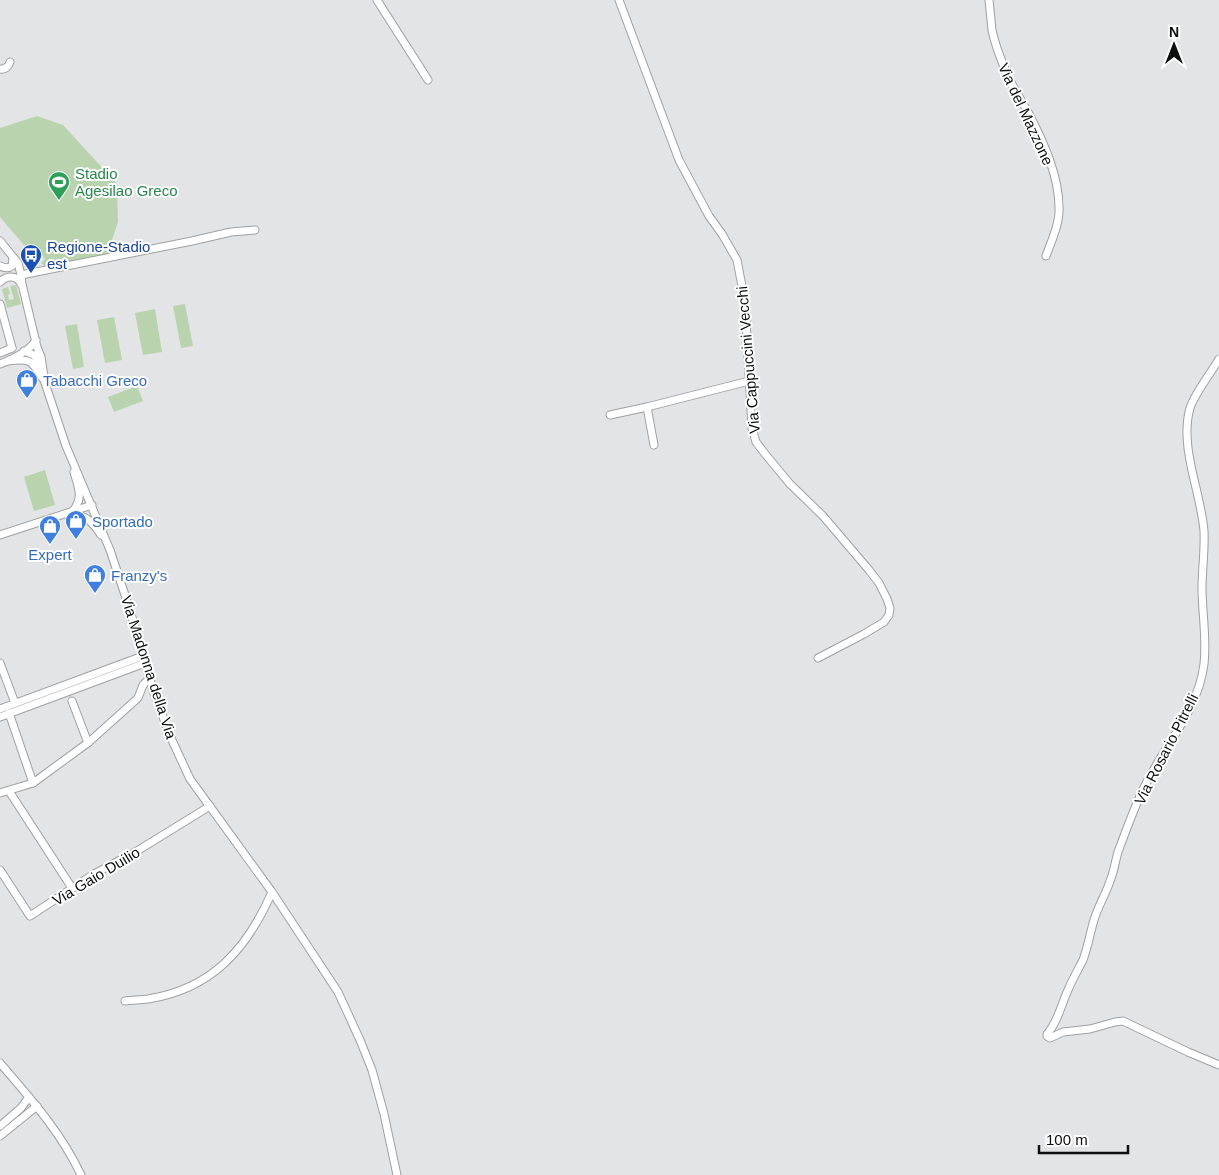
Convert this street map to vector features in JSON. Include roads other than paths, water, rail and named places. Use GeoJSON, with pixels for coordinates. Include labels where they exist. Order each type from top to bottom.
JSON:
{"type":"FeatureCollection","features":[{"type":"Feature","properties":{"kind":"street"},"geometry":{"type":"LineString","coordinates":[[377,0],[428,80]]}},
{"type":"Feature","properties":{"kind":"street","name":"Via Cappuccini Vecchi"},"geometry":{"type":"LineString","coordinates":[[619,0],[679,160],[709,216],[737,260],[745,302],[752,428],[756,442],[790,484],[823,516],[869,570],[888,599],[889,615],[884,622],[818,658]]}},
{"type":"Feature","properties":{"kind":"street","name":"Via del Mazzone"},"geometry":{"type":"LineString","coordinates":[[989,0],[992,31],[998,53],[1039,136],[1051,163],[1056,183],[1060,210],[1046,256]]}},
{"type":"Feature","properties":{"kind":"street"},"geometry":{"type":"LineString","coordinates":[[0,69],[5,69],[9,66],[10,62]]}},
{"type":"Feature","properties":{"kind":"street"},"geometry":{"type":"LineString","coordinates":[[0,282],[6,278],[13,277],[20,281],[231,232],[256,230]]}},
{"type":"Feature","properties":{"kind":"street","name":"Via Madonna della Via"},"geometry":{"type":"LineString","coordinates":[[0,241],[18,263],[37,347],[41,357],[45,383],[68,449],[110,550],[171,738],[190,779],[272,892],[343,1001],[372,1070],[397,1175]]}},
{"type":"Feature","properties":{"kind":"street"},"geometry":{"type":"LineString","coordinates":[[0,266],[10,268],[13,258]]}},
{"type":"Feature","properties":{"kind":"street"},"geometry":{"type":"LineString","coordinates":[[0,304],[12,348]]}},
{"type":"Feature","properties":{"kind":"street"},"geometry":{"type":"LineString","coordinates":[[0,364],[26,351],[36,340]]}},
{"type":"Feature","properties":{"kind":"street"},"geometry":{"type":"LineString","coordinates":[[0,353],[12,348],[26,351],[34,355],[42,368]]}},
{"type":"Feature","properties":{"kind":"street"},"geometry":{"type":"LineString","coordinates":[[8,361],[21,359],[31,362],[45,383]]}},
{"type":"Feature","properties":{"kind":"street","name":"Via Rosario Pitrelli"},"geometry":{"type":"LineString","coordinates":[[1219,359],[1190,408],[1187,427],[1191,463],[1200,500],[1204,531],[1202,587],[1205,638],[1204,666],[1193,702],[1182,725],[1159,759],[1140,796],[1110,881],[1094,918],[1083,960],[1068,989],[1054,1027],[1047,1034],[1050,1038],[1062,1032],[1090,1029],[1123,1021],[1219,1065]]}},
{"type":"Feature","properties":{"kind":"street"},"geometry":{"type":"LineString","coordinates":[[610,415],[749,381]]}},
{"type":"Feature","properties":{"kind":"street"},"geometry":{"type":"LineString","coordinates":[[647,407],[654,445]]}},
{"type":"Feature","properties":{"kind":"street"},"geometry":{"type":"LineString","coordinates":[[68,449],[80,496],[78,506],[73,511]]}},
{"type":"Feature","properties":{"kind":"street"},"geometry":{"type":"LineString","coordinates":[[0,535],[92,505]]}},
{"type":"Feature","properties":{"kind":"street"},"geometry":{"type":"LineString","coordinates":[[65,514],[82,515],[90,521],[110,550]]}},
{"type":"Feature","properties":{"kind":"street"},"geometry":{"type":"LineString","coordinates":[[0,709],[144,659]]}},
{"type":"Feature","properties":{"kind":"street"},"geometry":{"type":"LineString","coordinates":[[0,717],[144,659]]}},
{"type":"Feature","properties":{"kind":"street"},"geometry":{"type":"LineString","coordinates":[[0,663],[15,703]]}},
{"type":"Feature","properties":{"kind":"street"},"geometry":{"type":"LineString","coordinates":[[0,793],[33,784],[88,743],[138,698],[143,684],[150,678]]}},
{"type":"Feature","properties":{"kind":"street"},"geometry":{"type":"LineString","coordinates":[[72,701],[88,743]]}},
{"type":"Feature","properties":{"kind":"street"},"geometry":{"type":"LineString","coordinates":[[9,713],[33,784]]}},
{"type":"Feature","properties":{"kind":"street"},"geometry":{"type":"LineString","coordinates":[[9,791],[72,888]]}},
{"type":"Feature","properties":{"kind":"street","name":"Via Gaio Duilio"},"geometry":{"type":"LineString","coordinates":[[0,870],[30,916],[94,874],[137,851],[210,806]]}},
{"type":"Feature","properties":{"kind":"street"},"geometry":{"type":"LineString","coordinates":[[125,1001],[147,1000],[171,994],[204,980],[225,963],[245,941],[272,892]]}},
{"type":"Feature","properties":{"kind":"street"},"geometry":{"type":"LineString","coordinates":[[0,1063],[37,1106],[67,1148],[81,1175]]}},
{"type":"Feature","properties":{"kind":"street"},"geometry":{"type":"LineString","coordinates":[[0,1126],[21,1108],[29,1098]]}},
{"type":"Feature","properties":{"kind":"street"},"geometry":{"type":"LineString","coordinates":[[0,1136],[37,1106]]}},
{"type":"Feature","properties":{"kind":"place","name":"Stadio Agesilao Greco"},"geometry":{"type":"Point","coordinates":[59,201]}},
{"type":"Feature","properties":{"kind":"place","name":"Regione-Stadio est"},"geometry":{"type":"Point","coordinates":[31,274]}},
{"type":"Feature","properties":{"kind":"place","name":"Tabacchi Greco"},"geometry":{"type":"Point","coordinates":[27,399]}},
{"type":"Feature","properties":{"kind":"place","name":"Sportado"},"geometry":{"type":"Point","coordinates":[76,540]}},
{"type":"Feature","properties":{"kind":"place","name":"Expert"},"geometry":{"type":"Point","coordinates":[50,545]}},
{"type":"Feature","properties":{"kind":"place","name":"Franzy's"},"geometry":{"type":"Point","coordinates":[95,594]}}]}
